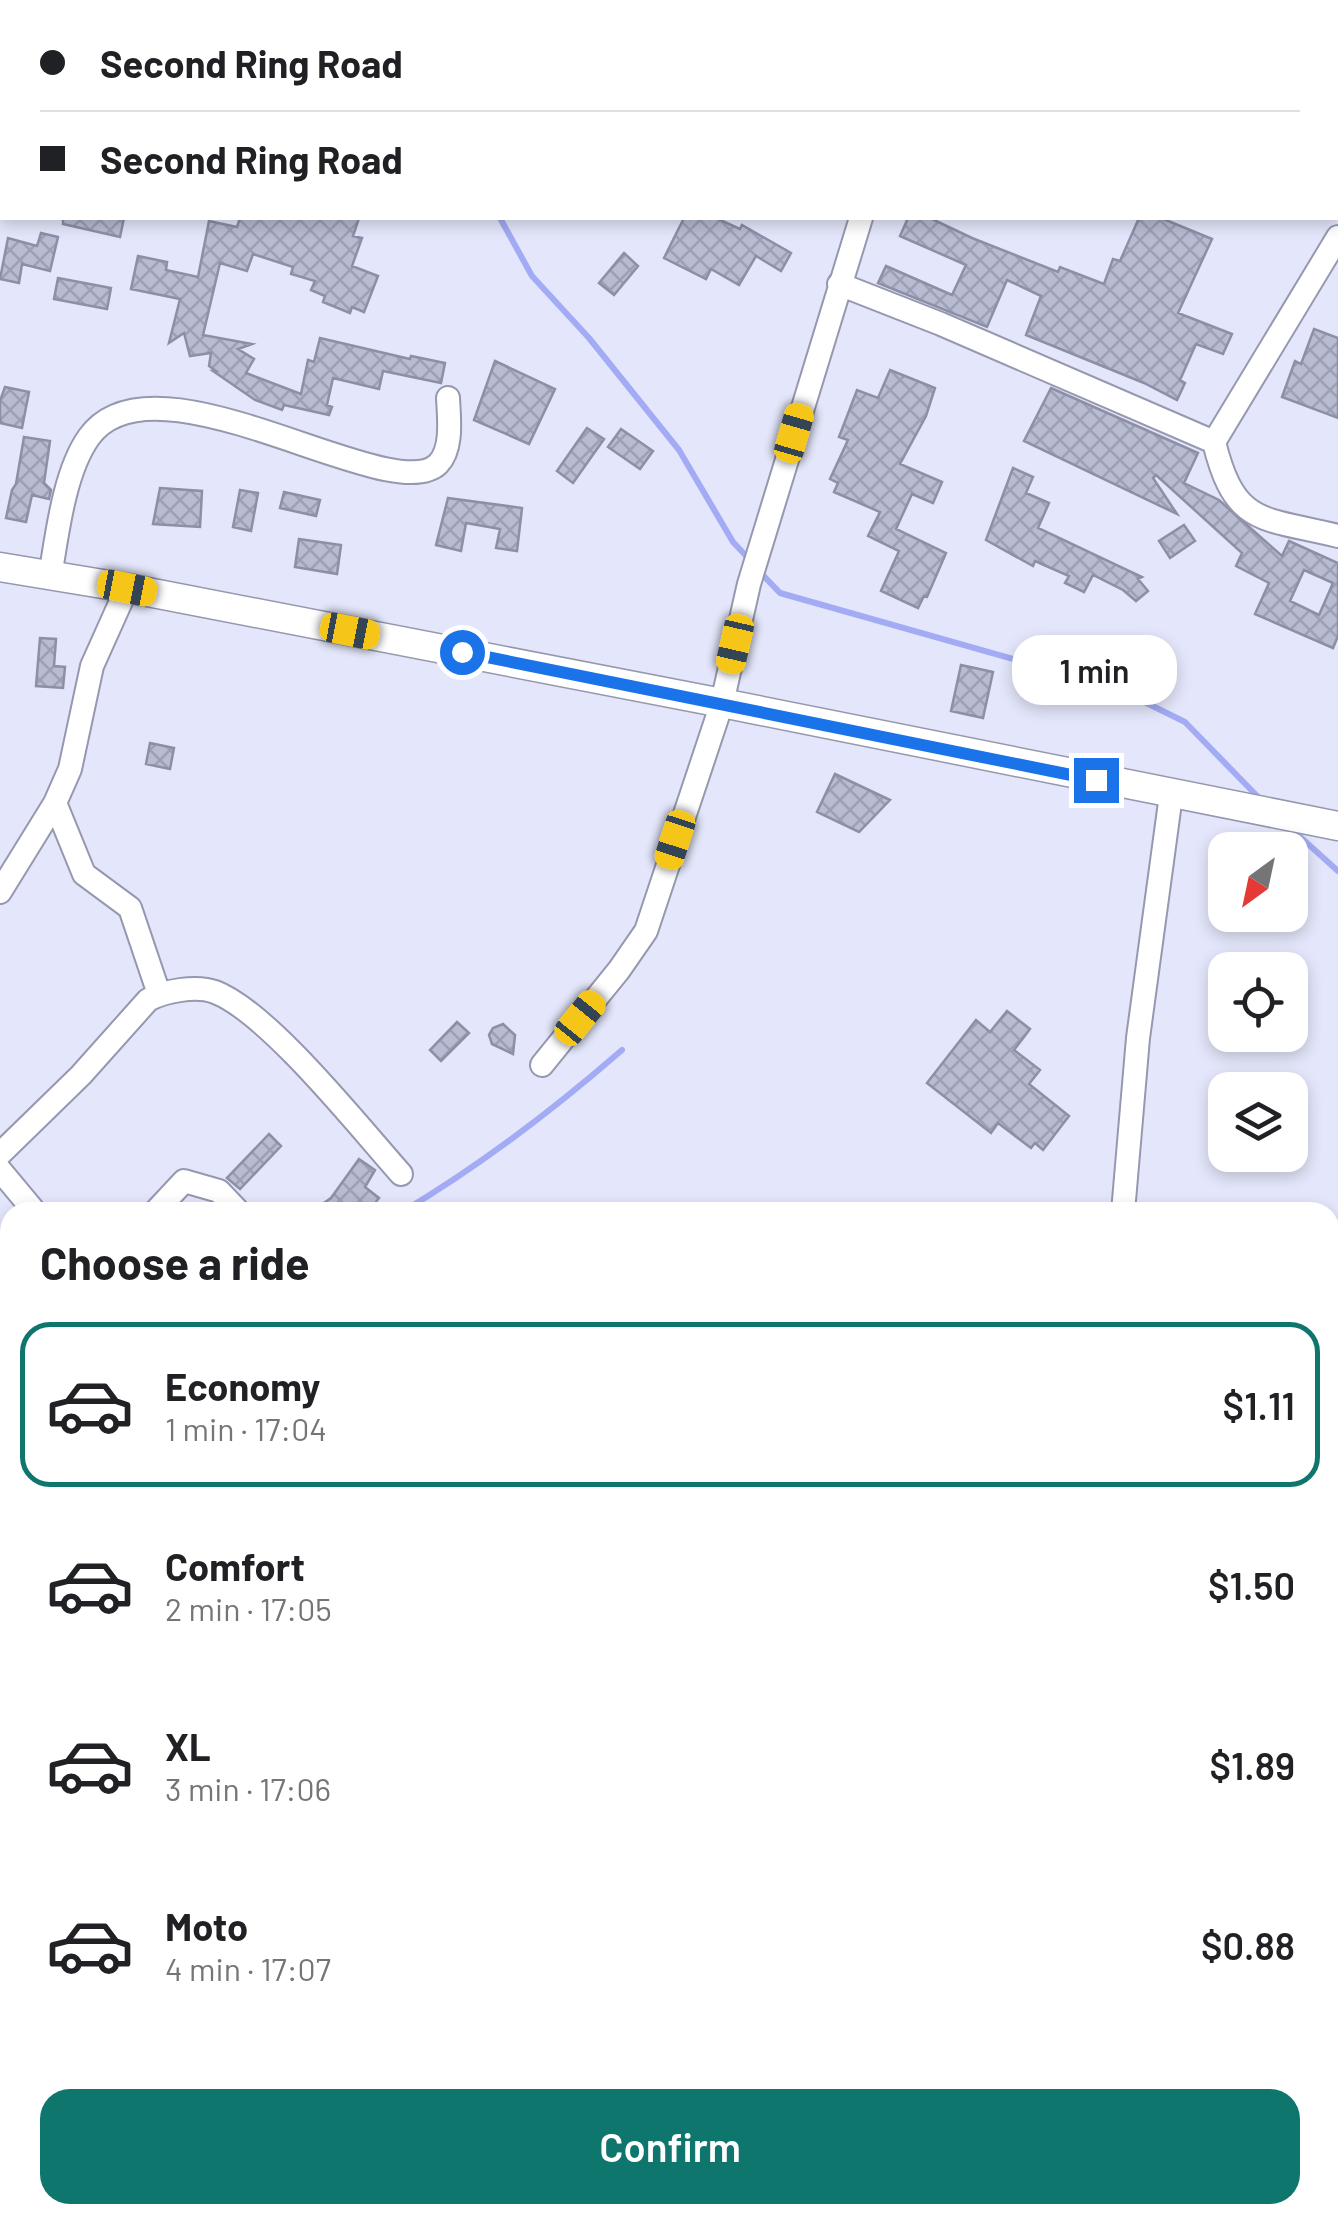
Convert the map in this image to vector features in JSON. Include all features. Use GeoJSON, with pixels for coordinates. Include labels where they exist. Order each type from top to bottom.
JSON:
{"type":"FeatureCollection","features":[{"type":"Feature","properties":{"kind":"main road"},"geometry":{"type":"LineString","coordinates":[[0,567],[722,702],[1338,826]]}},
{"type":"Feature","properties":{"kind":"street"},"geometry":{"type":"LineString","coordinates":[[542,1066],[646,931],[722,702],[749,584],[838,284],[861,220]]}},
{"type":"Feature","properties":{"kind":"street"},"geometry":{"type":"LineString","coordinates":[[1338,237],[1214,442],[1223,477],[1244,508],[1258,516],[1338,536]]}},
{"type":"Feature","properties":{"kind":"street"},"geometry":{"type":"LineString","coordinates":[[838,284],[1214,442]]}},
{"type":"Feature","properties":{"kind":"street"},"geometry":{"type":"LineString","coordinates":[[50,577],[60,518],[78,456],[90,435],[106,420],[175,409],[230,420],[396,473],[426,473],[440,462],[446,450],[448,398]]}},
{"type":"Feature","properties":{"kind":"street"},"geometry":{"type":"LineString","coordinates":[[0,892],[70,769],[96,655],[127,588]]}},
{"type":"Feature","properties":{"kind":"street"},"geometry":{"type":"LineString","coordinates":[[1123,1202],[1138,1038],[1171,795]]}},
{"type":"Feature","properties":{"kind":"street"},"geometry":{"type":"LineString","coordinates":[[54,803],[84,874],[130,908],[158,994]]}},
{"type":"Feature","properties":{"kind":"street"},"geometry":{"type":"LineString","coordinates":[[0,1154],[82,1075],[148,1000],[158,994],[212,990],[230,1000],[295,1057],[401,1174]]}},
{"type":"Feature","properties":{"kind":"street"},"geometry":{"type":"LineString","coordinates":[[0,1170],[27,1202]]}},
{"type":"Feature","properties":{"kind":"street"},"geometry":{"type":"LineString","coordinates":[[164,1202],[184,1181],[219,1190],[229,1202]]}},
{"type":"Feature","properties":{"kind":"building"},"geometry":{"type":"Polygon","coordinates":[[[63,220],[124,220],[120,237],[63,224],[63,220]]]}},
{"type":"Feature","properties":{"kind":"building"},"geometry":{"type":"Polygon","coordinates":[[[239,220],[358,220],[353,236],[362,238],[352,266],[378,276],[364,312],[352,307],[350,313],[323,302],[325,296],[311,290],[315,281],[291,274],[293,267],[253,254],[247,271],[220,263],[203,335],[252,344],[238,349],[254,359],[246,373],[301,394],[308,360],[314,362],[320,338],[445,363],[441,383],[383,371],[379,389],[333,378],[327,405],[332,407],[329,415],[284,405],[282,410],[255,400],[213,371],[209,366],[211,353],[190,356],[184,333],[169,343],[180,299],[131,289],[138,256],[167,262],[166,270],[198,277],[209,221],[237,227],[239,220]]]}},
{"type":"Feature","properties":{"kind":"building"},"geometry":{"type":"Polygon","coordinates":[[[683,220],[720,220],[740,229],[742,225],[791,253],[781,271],[756,256],[739,285],[711,269],[706,279],[664,258],[683,220]]]}},
{"type":"Feature","properties":{"kind":"building"},"geometry":{"type":"Polygon","coordinates":[[[907,220],[934,220],[1058,272],[1060,267],[1104,284],[1113,259],[1120,261],[1138,220],[1166,220],[1212,239],[1178,313],[1232,334],[1223,354],[1196,344],[1180,380],[1185,383],[1177,400],[1026,335],[1041,296],[1007,280],[987,327],[878,283],[886,266],[952,295],[966,265],[900,236],[907,220]]]}},
{"type":"Feature","properties":{"kind":"building"},"geometry":{"type":"Polygon","coordinates":[[[41,233],[58,237],[50,271],[22,264],[19,283],[0,279],[8,238],[37,246],[41,233]]]}},
{"type":"Feature","properties":{"kind":"building"},"geometry":{"type":"Polygon","coordinates":[[[624,253],[638,266],[614,295],[599,283],[624,253]]]}},
{"type":"Feature","properties":{"kind":"building"},"geometry":{"type":"Polygon","coordinates":[[[58,278],[111,288],[107,309],[54,299],[58,278]]]}},
{"type":"Feature","properties":{"kind":"building"},"geometry":{"type":"Polygon","coordinates":[[[1314,329],[1338,338],[1338,418],[1282,397],[1295,361],[1301,364],[1314,329]]]}},
{"type":"Feature","properties":{"kind":"building"},"geometry":{"type":"Polygon","coordinates":[[[495,361],[555,389],[529,444],[474,420],[495,361]]]}},
{"type":"Feature","properties":{"kind":"building"},"geometry":{"type":"Polygon","coordinates":[[[890,370],[935,388],[926,416],[900,464],[942,482],[933,503],[912,494],[896,529],[946,553],[927,597],[918,608],[881,591],[899,551],[868,536],[880,512],[834,492],[838,483],[830,479],[848,440],[839,437],[857,390],[878,398],[890,370]]]}},
{"type":"Feature","properties":{"kind":"building"},"geometry":{"type":"Polygon","coordinates":[[[5,387],[29,392],[22,428],[0,423],[0,401],[5,387]]]}},
{"type":"Feature","properties":{"kind":"building"},"geometry":{"type":"Polygon","coordinates":[[[1051,388],[1198,453],[1184,483],[1219,500],[1282,556],[1289,541],[1338,563],[1338,636],[1333,648],[1255,614],[1269,583],[1236,566],[1242,553],[1156,475],[1153,478],[1177,514],[1024,441],[1051,388]],[[1304,570],[1290,601],[1319,615],[1333,583],[1304,570]]]}},
{"type":"Feature","properties":{"kind":"building"},"geometry":{"type":"Polygon","coordinates":[[[587,428],[604,439],[573,483],[557,471],[587,428]]]}},
{"type":"Feature","properties":{"kind":"building"},"geometry":{"type":"Polygon","coordinates":[[[621,429],[653,451],[640,469],[608,447],[621,429]]]}},
{"type":"Feature","properties":{"kind":"building"},"geometry":{"type":"Polygon","coordinates":[[[24,437],[50,441],[44,483],[51,490],[49,499],[32,495],[26,522],[6,518],[24,437]]]}},
{"type":"Feature","properties":{"kind":"building"},"geometry":{"type":"Polygon","coordinates":[[[1013,468],[1033,477],[1026,493],[1049,503],[1038,528],[1142,577],[1138,579],[1148,591],[1136,601],[1093,575],[1084,592],[1065,583],[1069,576],[1035,561],[1033,566],[986,540],[1013,468]]]}},
{"type":"Feature","properties":{"kind":"building"},"geometry":{"type":"Polygon","coordinates":[[[160,488],[202,491],[200,527],[153,524],[160,488]]]}},
{"type":"Feature","properties":{"kind":"building"},"geometry":{"type":"Polygon","coordinates":[[[240,490],[258,493],[251,531],[233,527],[240,490]]]}},
{"type":"Feature","properties":{"kind":"building"},"geometry":{"type":"Polygon","coordinates":[[[284,492],[320,500],[316,516],[280,508],[284,492]]]}},
{"type":"Feature","properties":{"kind":"building"},"geometry":{"type":"Polygon","coordinates":[[[448,498],[522,508],[517,551],[496,548],[500,529],[466,523],[461,551],[436,545],[448,498]]]}},
{"type":"Feature","properties":{"kind":"building"},"geometry":{"type":"Polygon","coordinates":[[[1184,525],[1195,541],[1170,558],[1159,541],[1184,525]]]}},
{"type":"Feature","properties":{"kind":"building"},"geometry":{"type":"Polygon","coordinates":[[[299,539],[341,545],[337,574],[295,567],[299,539]]]}},
{"type":"Feature","properties":{"kind":"building"},"geometry":{"type":"Polygon","coordinates":[[[40,638],[56,639],[54,666],[65,667],[63,688],[36,686],[40,638]]]}},
{"type":"Feature","properties":{"kind":"building"},"geometry":{"type":"Polygon","coordinates":[[[961,665],[993,672],[983,718],[951,711],[961,665]]]}},
{"type":"Feature","properties":{"kind":"building"},"geometry":{"type":"Polygon","coordinates":[[[150,743],[174,748],[170,769],[146,764],[150,743]]]}},
{"type":"Feature","properties":{"kind":"building"},"geometry":{"type":"Polygon","coordinates":[[[835,774],[890,800],[859,832],[817,812],[835,774]]]}},
{"type":"Feature","properties":{"kind":"building"},"geometry":{"type":"Polygon","coordinates":[[[1007,1011],[1030,1029],[1014,1050],[1040,1070],[1029,1084],[1069,1116],[1043,1150],[1035,1143],[1031,1148],[998,1123],[991,1133],[927,1083],[976,1020],[990,1032],[1007,1011]]]}},
{"type":"Feature","properties":{"kind":"building"},"geometry":{"type":"Polygon","coordinates":[[[457,1022],[469,1033],[441,1061],[430,1050],[457,1022]]]}},
{"type":"Feature","properties":{"kind":"building"},"geometry":{"type":"Polygon","coordinates":[[[503,1024],[515,1035],[513,1054],[492,1044],[489,1035],[493,1028],[503,1024]]]}},
{"type":"Feature","properties":{"kind":"building"},"geometry":{"type":"Polygon","coordinates":[[[269,1134],[281,1146],[240,1189],[227,1178],[269,1134]]]}},
{"type":"Feature","properties":{"kind":"building"},"geometry":{"type":"Polygon","coordinates":[[[359,1159],[375,1170],[365,1187],[379,1198],[376,1202],[325,1202],[359,1159]]]}},
{"type":"Feature","properties":{"kind":"waterway"},"geometry":{"type":"LineString","coordinates":[[501,220],[532,276],[589,338],[679,450],[733,542],[749,559]]}},
{"type":"Feature","properties":{"kind":"waterway"},"geometry":{"type":"LineString","coordinates":[[760,572],[780,593],[1116,688],[1185,722],[1260,799]]}},
{"type":"Feature","properties":{"kind":"waterway"},"geometry":{"type":"LineString","coordinates":[[1287,825],[1338,871]]}},
{"type":"Feature","properties":{"kind":"waterway"},"geometry":{"type":"LineString","coordinates":[[418,1202],[515,1136],[622,1050]]}},
{"type":"Feature","properties":{"kind":"route"},"geometry":{"type":"LineString","coordinates":[[462,652],[1096,780]]}}]}
